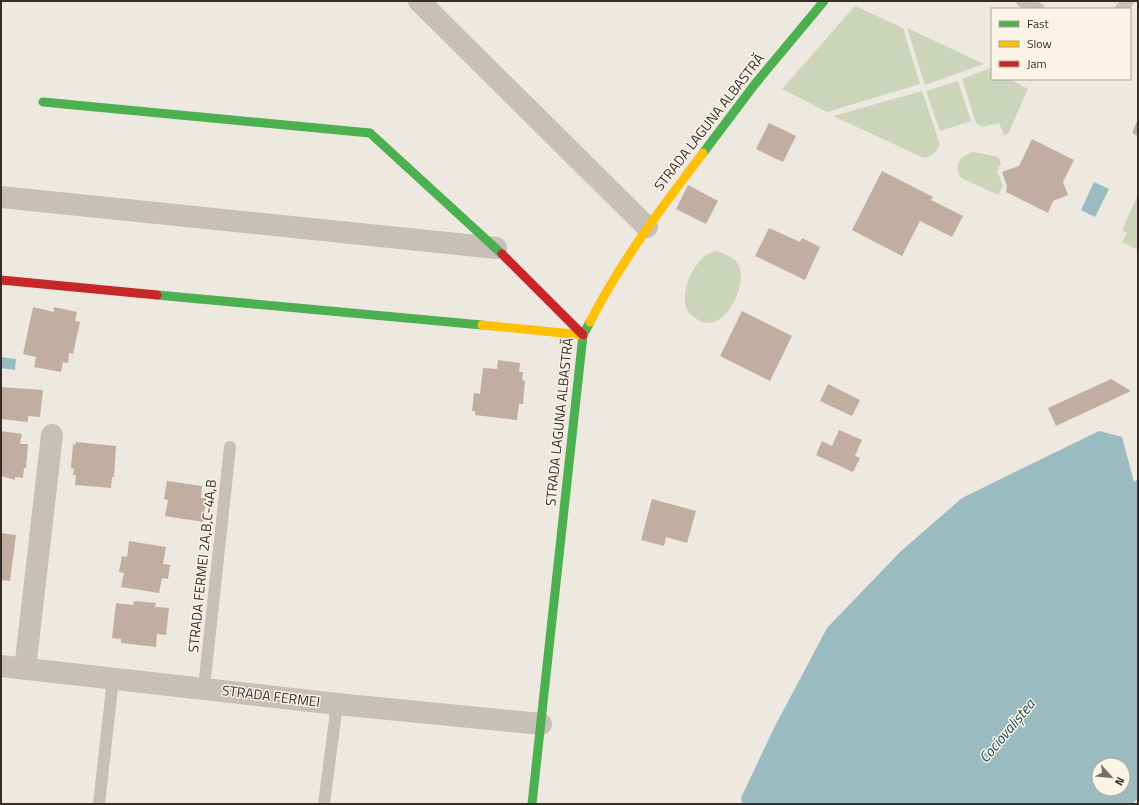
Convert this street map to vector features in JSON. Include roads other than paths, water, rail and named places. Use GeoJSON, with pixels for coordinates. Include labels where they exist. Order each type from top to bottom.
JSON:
{"type":"FeatureCollection","features":[{"type":"Feature","properties":{"kind":"street"},"geometry":{"type":"LineString","coordinates":[[419,1],[647,227]]}},
{"type":"Feature","properties":{"kind":"street","name":"STRADA LAGUNA ALBASTRĂ"},"geometry":{"type":"LineString","coordinates":[[532,804],[582,334],[604,294],[647,227],[755,84],[824,1]]}},
{"type":"Feature","properties":{"kind":"street"},"geometry":{"type":"LineString","coordinates":[[43,102],[370,133],[496,248],[582,334]]}},
{"type":"Feature","properties":{"kind":"street"},"geometry":{"type":"LineString","coordinates":[[1,197],[496,248]]}},
{"type":"Feature","properties":{"kind":"street"},"geometry":{"type":"LineString","coordinates":[[1,280],[582,334]]}},
{"type":"Feature","properties":{"kind":"street"},"geometry":{"type":"LineString","coordinates":[[25,669],[52,434]]}},
{"type":"Feature","properties":{"kind":"street","name":"STRADA FERMEI"},"geometry":{"type":"LineString","coordinates":[[1,666],[337,704],[541,724]]}},
{"type":"Feature","properties":{"kind":"lane"},"geometry":{"type":"LineString","coordinates":[[1022,1],[1037,8]]}},
{"type":"Feature","properties":{"kind":"lane","name":"STRADA FERMEI 2A,B,C-4A,B"},"geometry":{"type":"LineString","coordinates":[[204,688],[230,447]]}},
{"type":"Feature","properties":{"kind":"lane"},"geometry":{"type":"LineString","coordinates":[[99,804],[113,679]]}},
{"type":"Feature","properties":{"kind":"lane"},"geometry":{"type":"LineString","coordinates":[[324,804],[337,704]]}},
{"type":"Feature","properties":{"kind":"water"},"geometry":{"type":"Polygon","coordinates":[[[1094,182],[1109,189],[1095,217],[1081,210],[1094,182]]]}},
{"type":"Feature","properties":{"kind":"water"},"geometry":{"type":"Polygon","coordinates":[[[1,357],[16,359],[15,370],[1,368],[1,357]]]}},
{"type":"Feature","properties":{"kind":"water","name":"Cociovaliștea"},"geometry":{"type":"Polygon","coordinates":[[[1099,431],[1122,437],[1134,482],[1138,479],[1138,799],[1132,804],[742,804],[741,798],[774,728],[827,628],[900,552],[962,498],[1099,431]]]}}]}
